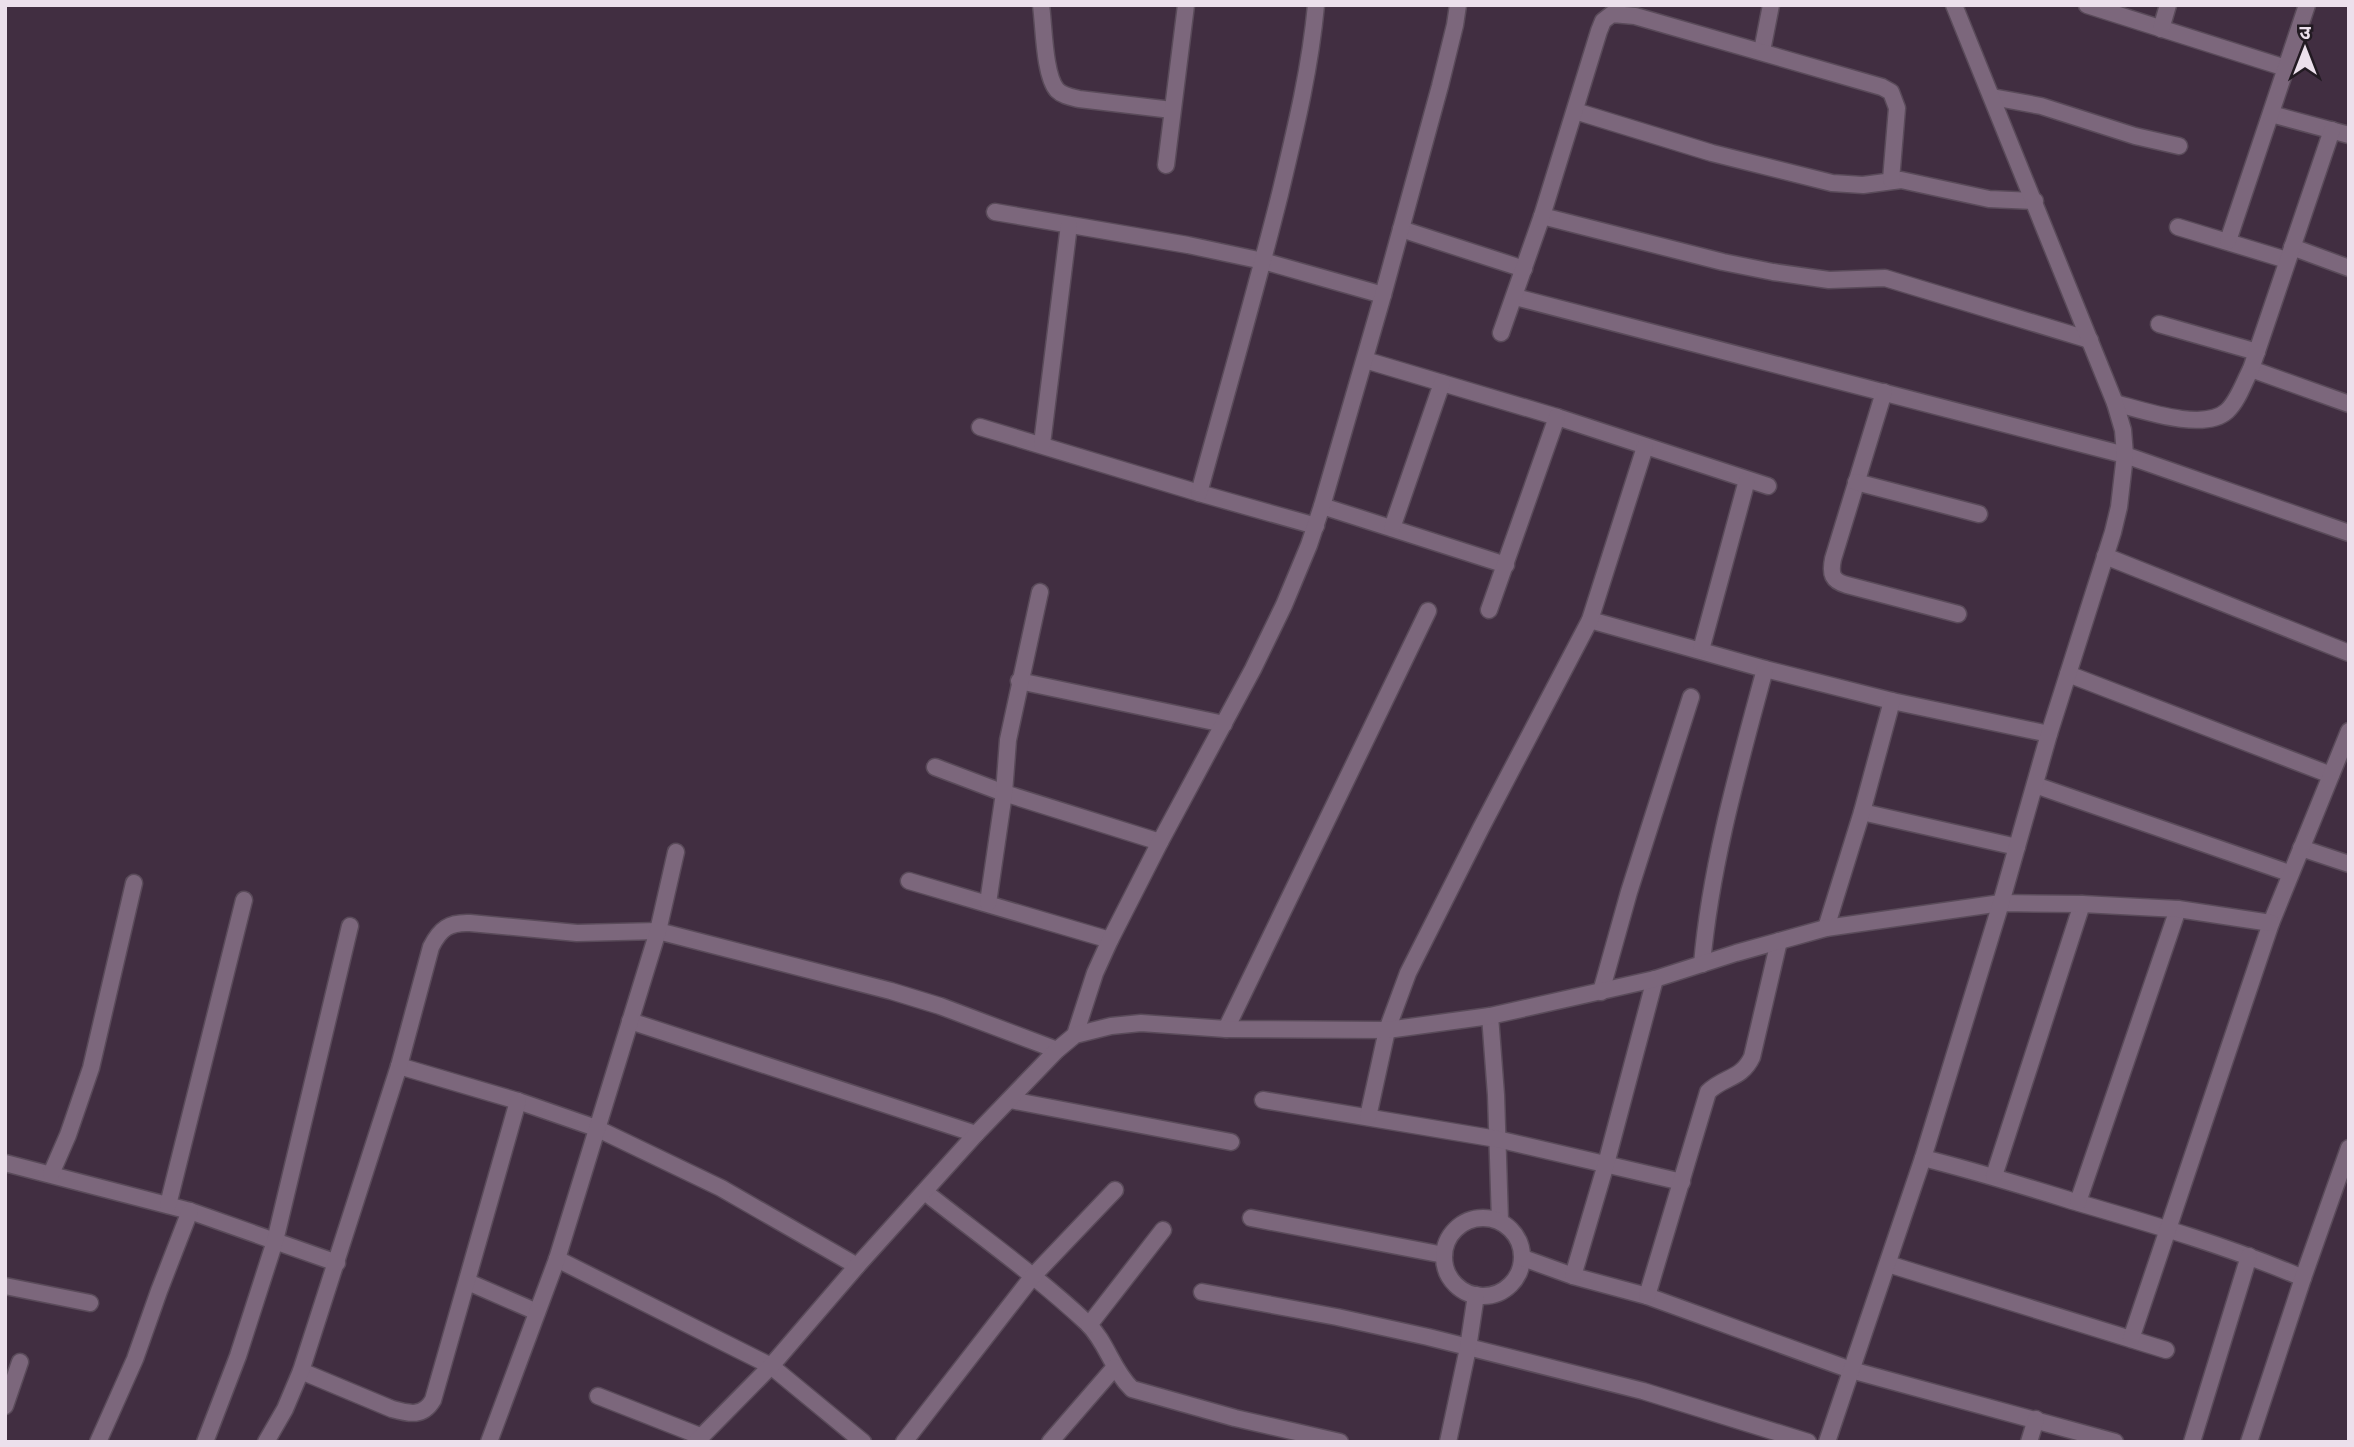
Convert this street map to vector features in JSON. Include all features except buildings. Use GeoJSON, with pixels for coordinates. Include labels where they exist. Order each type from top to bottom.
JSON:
{"type":"FeatureCollection","features":[{"type":"Feature","properties":{"kind":"street"},"geometry":{"type":"LineString","coordinates":[[1041,5],[1049,70],[1058,90],[1079,99],[1172,110]]}},
{"type":"Feature","properties":{"kind":"street"},"geometry":{"type":"LineString","coordinates":[[1166,165],[1186,5]]}},
{"type":"Feature","properties":{"kind":"street"},"geometry":{"type":"LineString","coordinates":[[1199,493],[1263,261],[1301,106],[1315,5]]}},
{"type":"Feature","properties":{"kind":"street"},"geometry":{"type":"LineString","coordinates":[[1075,1035],[1110,940],[1284,605],[1316,526],[1401,229],[1443,74],[1458,5]]}},
{"type":"Feature","properties":{"kind":"street"},"geometry":{"type":"LineString","coordinates":[[1762,51],[1771,5]]}},
{"type":"Feature","properties":{"kind":"street"},"geometry":{"type":"LineString","coordinates":[[1827,1442],[1923,1158],[2001,903],[2049,734],[2119,507],[2125,455],[2123,430],[2115,404],[1954,5]]}},
{"type":"Feature","properties":{"kind":"street"},"geometry":{"type":"LineString","coordinates":[[2087,5],[2286,68]]}},
{"type":"Feature","properties":{"kind":"street"},"geometry":{"type":"LineString","coordinates":[[2161,29],[2168,5]]}},
{"type":"Feature","properties":{"kind":"street"},"geometry":{"type":"LineString","coordinates":[[2228,241],[2307,5]]}},
{"type":"Feature","properties":{"kind":"street"},"geometry":{"type":"LineString","coordinates":[[1501,333],[1542,216],[1599,31],[1603,21],[1612,14],[1636,16],[1882,87],[1891,93],[1897,108],[1891,180]]}},
{"type":"Feature","properties":{"kind":"street"},"geometry":{"type":"LineString","coordinates":[[1992,97],[2041,106],[2135,136],[2179,146]]}},
{"type":"Feature","properties":{"kind":"street"},"geometry":{"type":"LineString","coordinates":[[1575,111],[1712,153],[1832,183],[1863,185],[1891,180],[1911,181],[1989,199],[2035,201]]}},
{"type":"Feature","properties":{"kind":"street"},"geometry":{"type":"LineString","coordinates":[[2271,114],[2349,135]]}},
{"type":"Feature","properties":{"kind":"street"},"geometry":{"type":"LineString","coordinates":[[2115,404],[2198,420],[2226,413],[2251,369],[2332,131]]}},
{"type":"Feature","properties":{"kind":"street"},"geometry":{"type":"LineString","coordinates":[[995,212],[1188,245],[1263,261],[1383,295]]}},
{"type":"Feature","properties":{"kind":"street"},"geometry":{"type":"LineString","coordinates":[[1542,216],[1773,272],[1829,280],[1885,278],[2090,340]]}},
{"type":"Feature","properties":{"kind":"street"},"geometry":{"type":"LineString","coordinates":[[1042,444],[1069,225]]}},
{"type":"Feature","properties":{"kind":"street"},"geometry":{"type":"LineString","coordinates":[[2178,227],[2349,268]]}},
{"type":"Feature","properties":{"kind":"street"},"geometry":{"type":"LineString","coordinates":[[1401,229],[1524,269]]}},
{"type":"Feature","properties":{"kind":"street"},"geometry":{"type":"LineString","coordinates":[[1515,297],[2125,455],[2349,533]]}},
{"type":"Feature","properties":{"kind":"street"},"geometry":{"type":"LineString","coordinates":[[2159,324],[2257,352]]}},
{"type":"Feature","properties":{"kind":"street"},"geometry":{"type":"LineString","coordinates":[[1365,360],[1557,417],[1768,486]]}},
{"type":"Feature","properties":{"kind":"street"},"geometry":{"type":"LineString","coordinates":[[2251,369],[2349,404]]}},
{"type":"Feature","properties":{"kind":"street"},"geometry":{"type":"LineString","coordinates":[[1392,528],[1442,383]]}},
{"type":"Feature","properties":{"kind":"street"},"geometry":{"type":"LineString","coordinates":[[1884,392],[1833,559],[1832,578],[1838,583],[1958,614]]}},
{"type":"Feature","properties":{"kind":"street"},"geometry":{"type":"LineString","coordinates":[[1489,610],[1557,417]]}},
{"type":"Feature","properties":{"kind":"street"},"geometry":{"type":"LineString","coordinates":[[980,427],[1316,526]]}},
{"type":"Feature","properties":{"kind":"street"},"geometry":{"type":"LineString","coordinates":[[1368,1117],[1387,1030],[1408,973],[1590,620],[1644,447]]}},
{"type":"Feature","properties":{"kind":"street"},"geometry":{"type":"LineString","coordinates":[[1701,650],[1747,480]]}},
{"type":"Feature","properties":{"kind":"street"},"geometry":{"type":"LineString","coordinates":[[1856,482],[1979,514]]}},
{"type":"Feature","properties":{"kind":"street"},"geometry":{"type":"LineString","coordinates":[[1322,506],[1506,565]]}},
{"type":"Feature","properties":{"kind":"street"},"geometry":{"type":"LineString","coordinates":[[2105,556],[2349,653]]}},
{"type":"Feature","properties":{"kind":"street"},"geometry":{"type":"LineString","coordinates":[[988,903],[1004,793],[1008,740],[1040,592]]}},
{"type":"Feature","properties":{"kind":"street"},"geometry":{"type":"LineString","coordinates":[[1226,1030],[1428,611]]}},
{"type":"Feature","properties":{"kind":"street"},"geometry":{"type":"LineString","coordinates":[[1590,620],[1892,701],[2049,734]]}},
{"type":"Feature","properties":{"kind":"street"},"geometry":{"type":"LineString","coordinates":[[1702,964],[1706,919],[1728,808],[1765,669]]}},
{"type":"Feature","properties":{"kind":"street"},"geometry":{"type":"LineString","coordinates":[[2068,674],[2331,775]]}},
{"type":"Feature","properties":{"kind":"street"},"geometry":{"type":"LineString","coordinates":[[1019,681],[1224,724]]}},
{"type":"Feature","properties":{"kind":"street"},"geometry":{"type":"LineString","coordinates":[[1601,992],[1629,892],[1691,697]]}},
{"type":"Feature","properties":{"kind":"street"},"geometry":{"type":"LineString","coordinates":[[1826,928],[1862,812],[1892,701]]}},
{"type":"Feature","properties":{"kind":"street"},"geometry":{"type":"LineString","coordinates":[[2131,1339],[2271,923],[2348,734]]}},
{"type":"Feature","properties":{"kind":"street"},"geometry":{"type":"LineString","coordinates":[[935,767],[1004,793],[1160,842]]}},
{"type":"Feature","properties":{"kind":"street"},"geometry":{"type":"LineString","coordinates":[[2035,785],[2290,873]]}},
{"type":"Feature","properties":{"kind":"street"},"geometry":{"type":"LineString","coordinates":[[1862,812],[2017,847]]}},
{"type":"Feature","properties":{"kind":"street"},"geometry":{"type":"LineString","coordinates":[[2301,848],[2349,864]]}},
{"type":"Feature","properties":{"kind":"street"},"geometry":{"type":"LineString","coordinates":[[489,1442],[557,1259],[658,931],[676,852]]}},
{"type":"Feature","properties":{"kind":"street"},"geometry":{"type":"LineString","coordinates":[[909,881],[1110,940]]}},
{"type":"Feature","properties":{"kind":"street"},"geometry":{"type":"LineString","coordinates":[[51,1174],[68,1135],[91,1068],[134,883]]}},
{"type":"Feature","properties":{"kind":"street"},"geometry":{"type":"LineString","coordinates":[[168,1206],[244,900]]}},
{"type":"Feature","properties":{"kind":"street"},"geometry":{"type":"LineString","coordinates":[[598,1396],[698,1439],[771,1366],[976,1134],[1057,1049],[1075,1035],[1111,1026],[1141,1023],[1226,1030],[1387,1030],[1490,1016],[1654,979],[1826,928],[2001,903],[2178,909],[2271,923]]}},
{"type":"Feature","properties":{"kind":"street"},"geometry":{"type":"LineString","coordinates":[[1994,1176],[2082,904]]}},
{"type":"Feature","properties":{"kind":"street"},"geometry":{"type":"LineString","coordinates":[[2078,1202],[2178,909]]}},
{"type":"Feature","properties":{"kind":"street"},"geometry":{"type":"LineString","coordinates":[[266,1442],[285,1409],[301,1371],[399,1066],[431,947],[436,936],[446,926],[470,923],[577,933],[658,931],[891,991],[1057,1049]]}},
{"type":"Feature","properties":{"kind":"street"},"geometry":{"type":"LineString","coordinates":[[205,1442],[275,1241],[350,926]]}},
{"type":"Feature","properties":{"kind":"street"},"geometry":{"type":"LineString","coordinates":[[1647,1296],[1708,1091],[1716,1084],[1743,1072],[1752,1057],[1779,941]]}},
{"type":"Feature","properties":{"kind":"street"},"geometry":{"type":"LineString","coordinates":[[1573,1276],[1606,1164],[1654,979]]}},
{"type":"Feature","properties":{"kind":"street"},"geometry":{"type":"LineString","coordinates":[[1490,1016],[1500,1221]]}},
{"type":"Feature","properties":{"kind":"street"},"geometry":{"type":"LineString","coordinates":[[630,1021],[976,1134]]}},
{"type":"Feature","properties":{"kind":"street"},"geometry":{"type":"LineString","coordinates":[[399,1066],[518,1101],[596,1128],[721,1188],[857,1266]]}},
{"type":"Feature","properties":{"kind":"street"},"geometry":{"type":"LineString","coordinates":[[1010,1100],[1231,1142]]}},
{"type":"Feature","properties":{"kind":"street"},"geometry":{"type":"LineString","coordinates":[[1263,1100],[1497,1139],[1682,1182]]}},
{"type":"Feature","properties":{"kind":"street"},"geometry":{"type":"LineString","coordinates":[[301,1371],[392,1409],[420,1413],[428,1409],[468,1282],[518,1101]]}},
{"type":"Feature","properties":{"kind":"street"},"geometry":{"type":"LineString","coordinates":[[2249,1442],[2349,1148]]}},
{"type":"Feature","properties":{"kind":"street"},"geometry":{"type":"LineString","coordinates":[[1923,1158],[1994,1176],[2167,1228],[2303,1278]]}},
{"type":"Feature","properties":{"kind":"street"},"geometry":{"type":"LineString","coordinates":[[5,1163],[190,1211],[337,1263]]}},
{"type":"Feature","properties":{"kind":"street"},"geometry":{"type":"LineString","coordinates":[[904,1442],[1033,1276],[1115,1190]]}},
{"type":"Feature","properties":{"kind":"street"},"geometry":{"type":"LineString","coordinates":[[925,1192],[1033,1276],[1089,1325],[1100,1338],[1122,1380],[1132,1389],[1235,1418],[1340,1442]]}},
{"type":"Feature","properties":{"kind":"street"},"geometry":{"type":"LineString","coordinates":[[98,1442],[135,1359],[190,1211]]}},
{"type":"Feature","properties":{"kind":"street"},"geometry":{"type":"LineString","coordinates":[[1485,1217],[1500,1221],[1512,1230],[1520,1243],[1523,1258],[1519,1273],[1510,1286],[1497,1294],[1482,1296],[1466,1292],[1454,1283],[1446,1270],[1444,1255],[1447,1240],[1456,1228],[1470,1220],[1485,1217]]}},
{"type":"Feature","properties":{"kind":"street"},"geometry":{"type":"LineString","coordinates":[[1251,1218],[1444,1255]]}},
{"type":"Feature","properties":{"kind":"street"},"geometry":{"type":"LineString","coordinates":[[1089,1325],[1163,1230]]}},
{"type":"Feature","properties":{"kind":"street"},"geometry":{"type":"LineString","coordinates":[[2192,1442],[2249,1256]]}},
{"type":"Feature","properties":{"kind":"street"},"geometry":{"type":"LineString","coordinates":[[1523,1258],[1573,1276],[1647,1296],[1851,1370],[2115,1442]]}},
{"type":"Feature","properties":{"kind":"street"},"geometry":{"type":"LineString","coordinates":[[557,1259],[771,1366],[863,1442]]}},
{"type":"Feature","properties":{"kind":"street"},"geometry":{"type":"LineString","coordinates":[[1888,1264],[2166,1350]]}},
{"type":"Feature","properties":{"kind":"street"},"geometry":{"type":"LineString","coordinates":[[468,1282],[537,1312]]}},
{"type":"Feature","properties":{"kind":"street"},"geometry":{"type":"LineString","coordinates":[[5,1286],[90,1303]]}},
{"type":"Feature","properties":{"kind":"street"},"geometry":{"type":"LineString","coordinates":[[1202,1292],[1337,1317],[1643,1391],[1808,1442]]}},
{"type":"Feature","properties":{"kind":"street"},"geometry":{"type":"LineString","coordinates":[[1448,1442],[1476,1295]]}},
{"type":"Feature","properties":{"kind":"street"},"geometry":{"type":"LineString","coordinates":[[5,1406],[20,1362]]}},
{"type":"Feature","properties":{"kind":"street"},"geometry":{"type":"LineString","coordinates":[[1050,1442],[1115,1367]]}},
{"type":"Feature","properties":{"kind":"street"},"geometry":{"type":"LineString","coordinates":[[2029,1442],[2036,1419]]}}]}
